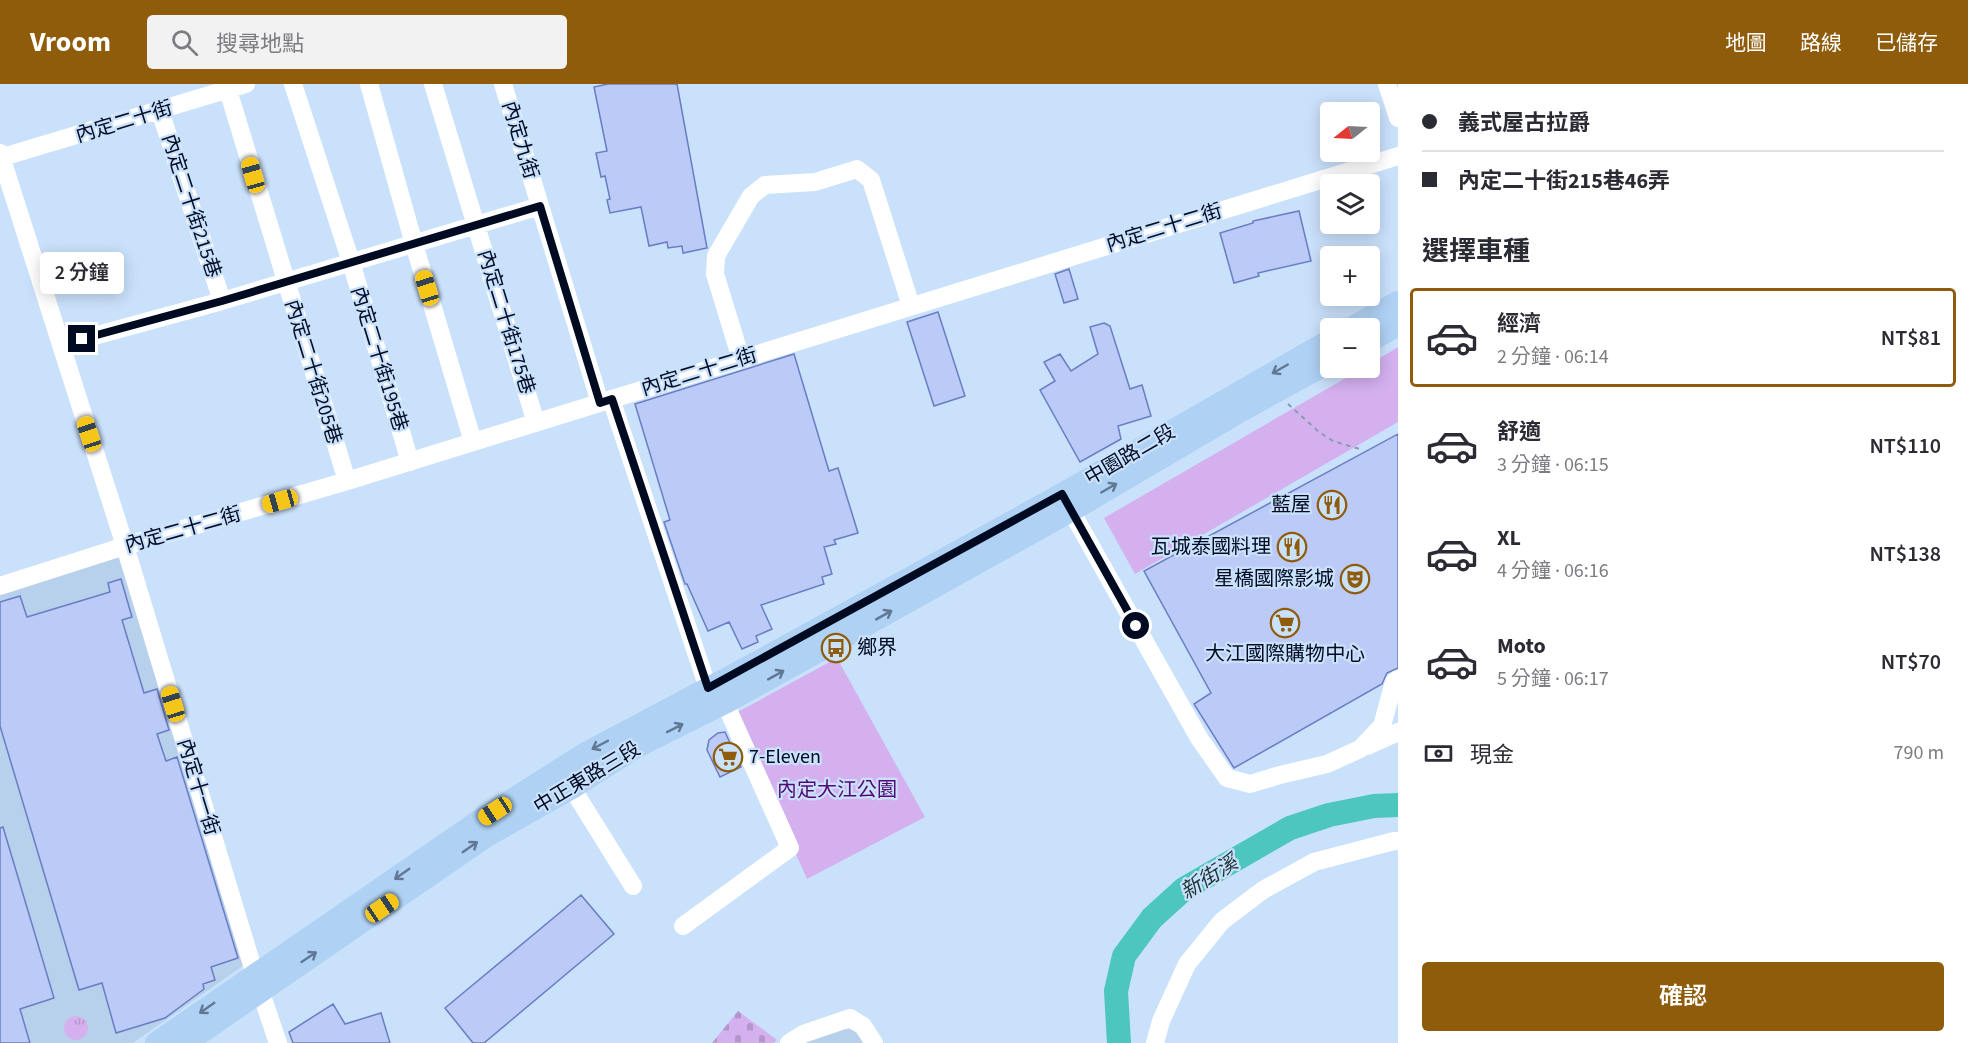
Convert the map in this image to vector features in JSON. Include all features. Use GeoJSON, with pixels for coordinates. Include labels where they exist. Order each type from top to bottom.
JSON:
{"type":"FeatureCollection","features":[{"type":"Feature","properties":{"kind":"main road"},"geometry":{"type":"LineString","coordinates":[[1369,318],[1398,302]]}},
{"type":"Feature","properties":{"kind":"main road"},"geometry":{"type":"LineString","coordinates":[[1380,335],[1398,325]]}},
{"type":"Feature","properties":{"kind":"main road","name":"中園路二段"},"geometry":{"type":"LineString","coordinates":[[725,703],[1066,502],[1320,346]]}},
{"type":"Feature","properties":{"kind":"main road","name":"中園路二段"},"geometry":{"type":"LineString","coordinates":[[258,983],[477,822],[574,760],[1320,368]]}},
{"type":"Feature","properties":{"kind":"main road","name":"中正東路三段"},"geometry":{"type":"LineString","coordinates":[[156,1043],[258,983],[487,836],[572,788],[635,748],[725,703]]}},
{"type":"Feature","properties":{"kind":"main road","name":"中正東路三段"},"geometry":{"type":"LineString","coordinates":[[186,1043],[258,983]]}},
{"type":"Feature","properties":{"kind":"street","name":"內定二十街"},"geometry":{"type":"LineString","coordinates":[[0,156],[246,84]]}},
{"type":"Feature","properties":{"kind":"street","name":"內定二十街195巷"},"geometry":{"type":"LineString","coordinates":[[293,84],[351,262],[410,462]]}},
{"type":"Feature","properties":{"kind":"street"},"geometry":{"type":"LineString","coordinates":[[369,84],[473,442]]}},
{"type":"Feature","properties":{"kind":"street","name":"內定二十街175巷"},"geometry":{"type":"LineString","coordinates":[[433,84],[536,423]]}},
{"type":"Feature","properties":{"kind":"street","name":"內定九街"},"geometry":{"type":"LineString","coordinates":[[503,84],[540,206],[606,401],[708,688]]}},
{"type":"Feature","properties":{"kind":"street"},"geometry":{"type":"LineString","coordinates":[[1387,84],[1398,118]]}},
{"type":"Feature","properties":{"kind":"street","name":"內定二十街205巷"},"geometry":{"type":"LineString","coordinates":[[228,90],[347,481]]}},
{"type":"Feature","properties":{"kind":"street","name":"內定二十街215巷"},"geometry":{"type":"LineString","coordinates":[[160,111],[222,301]]}},
{"type":"Feature","properties":{"kind":"street","name":"內定十一街"},"geometry":{"type":"LineString","coordinates":[[0,156],[125,546],[278,1043]]}},
{"type":"Feature","properties":{"kind":"street","name":"內定二十二街"},"geometry":{"type":"LineString","coordinates":[[0,586],[125,546],[410,462],[1398,156]]}},
{"type":"Feature","properties":{"kind":"street"},"geometry":{"type":"LineString","coordinates":[[741,359],[714,274],[714,264],[716,256],[751,196],[765,185],[815,182],[857,169],[871,180],[911,306]]}},
{"type":"Feature","properties":{"kind":"street"},"geometry":{"type":"LineString","coordinates":[[61,345],[222,301],[540,206]]}},
{"type":"Feature","properties":{"kind":"street"},"geometry":{"type":"LineString","coordinates":[[1066,502],[1199,738],[1227,778],[1250,784],[1327,764],[1398,732]]}},
{"type":"Feature","properties":{"kind":"street"},"geometry":{"type":"LineString","coordinates":[[1360,749],[1382,726],[1394,682],[1398,679]]}},
{"type":"Feature","properties":{"kind":"street"},"geometry":{"type":"LineString","coordinates":[[682,926],[790,848],[725,703],[708,688]]}},
{"type":"Feature","properties":{"kind":"street"},"geometry":{"type":"LineString","coordinates":[[572,788],[633,886]]}},
{"type":"Feature","properties":{"kind":"street"},"geometry":{"type":"LineString","coordinates":[[1155,1043],[1161,1021],[1187,964],[1222,921],[1263,890],[1314,862],[1398,841]]}},
{"type":"Feature","properties":{"kind":"street"},"geometry":{"type":"LineString","coordinates":[[789,1043],[803,1034],[850,1018],[863,1026],[874,1043]]}},
{"type":"Feature","properties":{"kind":"path"},"geometry":{"type":"LineString","coordinates":[[1274,393],[1319,432],[1333,441],[1363,450]]}},
{"type":"Feature","properties":{"kind":"shaded area"},"geometry":{"type":"Polygon","coordinates":[[[118,556],[247,963],[133,1043],[0,1043],[0,593],[118,556]]]}},
{"type":"Feature","properties":{"kind":"shaded area"},"geometry":{"type":"Polygon","coordinates":[[[840,1029],[855,1030],[868,1043],[802,1043],[840,1029]]]}},
{"type":"Feature","properties":{"kind":"green space"},"geometry":{"type":"Polygon","coordinates":[[[1398,347],[1398,422],[1135,574],[1104,518],[1346,378],[1380,378],[1380,358],[1398,347]]]}},
{"type":"Feature","properties":{"kind":"green space","name":"內定大江公園"},"geometry":{"type":"Polygon","coordinates":[[[837,658],[925,817],[807,879],[734,714],[837,658]]]}},
{"type":"Feature","properties":{"kind":"green space"},"geometry":{"type":"Polygon","coordinates":[[[738,1011],[777,1040],[774,1043],[712,1043],[738,1011]]]}},
{"type":"Feature","properties":{"kind":"green space"},"geometry":{"type":"Polygon","coordinates":[[[76,1016],[85,1019],[88,1028],[85,1037],[76,1040],[67,1037],[64,1028],[67,1019],[76,1016]]]}},
{"type":"Feature","properties":{"kind":"building"},"geometry":{"type":"Polygon","coordinates":[[[608,84],[677,84],[707,248],[683,253],[682,246],[668,248],[667,242],[649,246],[641,207],[610,213],[607,200],[610,199],[605,176],[601,177],[596,153],[607,151],[594,87],[608,84]]]}},
{"type":"Feature","properties":{"kind":"building"},"geometry":{"type":"Polygon","coordinates":[[[1299,211],[1311,261],[1258,273],[1259,276],[1234,283],[1220,233],[1253,223],[1253,221],[1299,211]]]}},
{"type":"Feature","properties":{"kind":"building"},"geometry":{"type":"Polygon","coordinates":[[[1069,269],[1078,299],[1064,303],[1055,274],[1069,269]]]}},
{"type":"Feature","properties":{"kind":"building"},"geometry":{"type":"Polygon","coordinates":[[[938,312],[965,396],[934,406],[907,322],[938,312]]]}},
{"type":"Feature","properties":{"kind":"building"},"geometry":{"type":"Polygon","coordinates":[[[1104,323],[1110,326],[1130,389],[1142,385],[1151,416],[1118,426],[1121,439],[1080,462],[1040,390],[1055,381],[1044,362],[1060,354],[1071,371],[1098,354],[1090,327],[1104,323]]]}},
{"type":"Feature","properties":{"kind":"building"},"geometry":{"type":"Polygon","coordinates":[[[794,354],[829,471],[838,468],[858,533],[834,540],[836,544],[824,547],[832,574],[822,577],[824,584],[761,605],[772,629],[756,636],[758,642],[742,649],[729,622],[708,631],[685,584],[664,522],[670,520],[635,404],[794,354]]]}},
{"type":"Feature","properties":{"kind":"building","name":"大江國際購物中心"},"geometry":{"type":"Polygon","coordinates":[[[1398,434],[1398,668],[1387,673],[1382,684],[1234,768],[1194,704],[1211,693],[1144,571],[1398,434]]]}},
{"type":"Feature","properties":{"kind":"building"},"geometry":{"type":"Polygon","coordinates":[[[121,579],[132,617],[122,620],[144,693],[157,689],[169,730],[157,734],[166,761],[177,757],[238,958],[211,967],[215,980],[203,984],[204,989],[165,1018],[116,1033],[102,983],[79,990],[0,726],[0,602],[20,596],[27,617],[110,592],[108,583],[121,579]]]}},
{"type":"Feature","properties":{"kind":"building","name":"7-Eleven"},"geometry":{"type":"Polygon","coordinates":[[[725,732],[741,767],[720,777],[707,750],[709,740],[718,733],[725,732]]]}},
{"type":"Feature","properties":{"kind":"building"},"geometry":{"type":"Polygon","coordinates":[[[3,827],[54,998],[20,1009],[30,1043],[0,1043],[0,828],[3,827]]]}},
{"type":"Feature","properties":{"kind":"building"},"geometry":{"type":"Polygon","coordinates":[[[581,895],[614,934],[484,1043],[473,1043],[445,1008],[581,895]]]}},
{"type":"Feature","properties":{"kind":"building"},"geometry":{"type":"Polygon","coordinates":[[[333,1004],[345,1024],[381,1013],[390,1043],[293,1043],[289,1032],[333,1004]]]}},
{"type":"Feature","properties":{"kind":"waterway","name":"新街溪"},"geometry":{"type":"LineString","coordinates":[[1119,1043],[1116,991],[1124,956],[1152,918],[1184,889],[1290,828],[1329,815],[1374,806],[1398,805]]}},
{"type":"Feature","properties":{"kind":"place","name":"藍屋"},"geometry":{"type":"Point","coordinates":[1332,505]}},
{"type":"Feature","properties":{"kind":"place","name":"瓦城泰國料理"},"geometry":{"type":"Point","coordinates":[1292,547]}},
{"type":"Feature","properties":{"kind":"place","name":"星橋國際影城"},"geometry":{"type":"Point","coordinates":[1355,579]}},
{"type":"Feature","properties":{"kind":"place","name":"大江國際購物中心"},"geometry":{"type":"Point","coordinates":[1285,623]}},
{"type":"Feature","properties":{"kind":"place","name":"鄉界"},"geometry":{"type":"Point","coordinates":[836,648]}},
{"type":"Feature","properties":{"kind":"place","name":"7-Eleven"},"geometry":{"type":"Point","coordinates":[728,757]}},
{"type":"Feature","properties":{"kind":"route"},"geometry":{"type":"LineString","coordinates":[[82,339],[222,301],[540,206],[600,403],[612,399],[708,688],[1062,494],[1136,626]]}}]}
